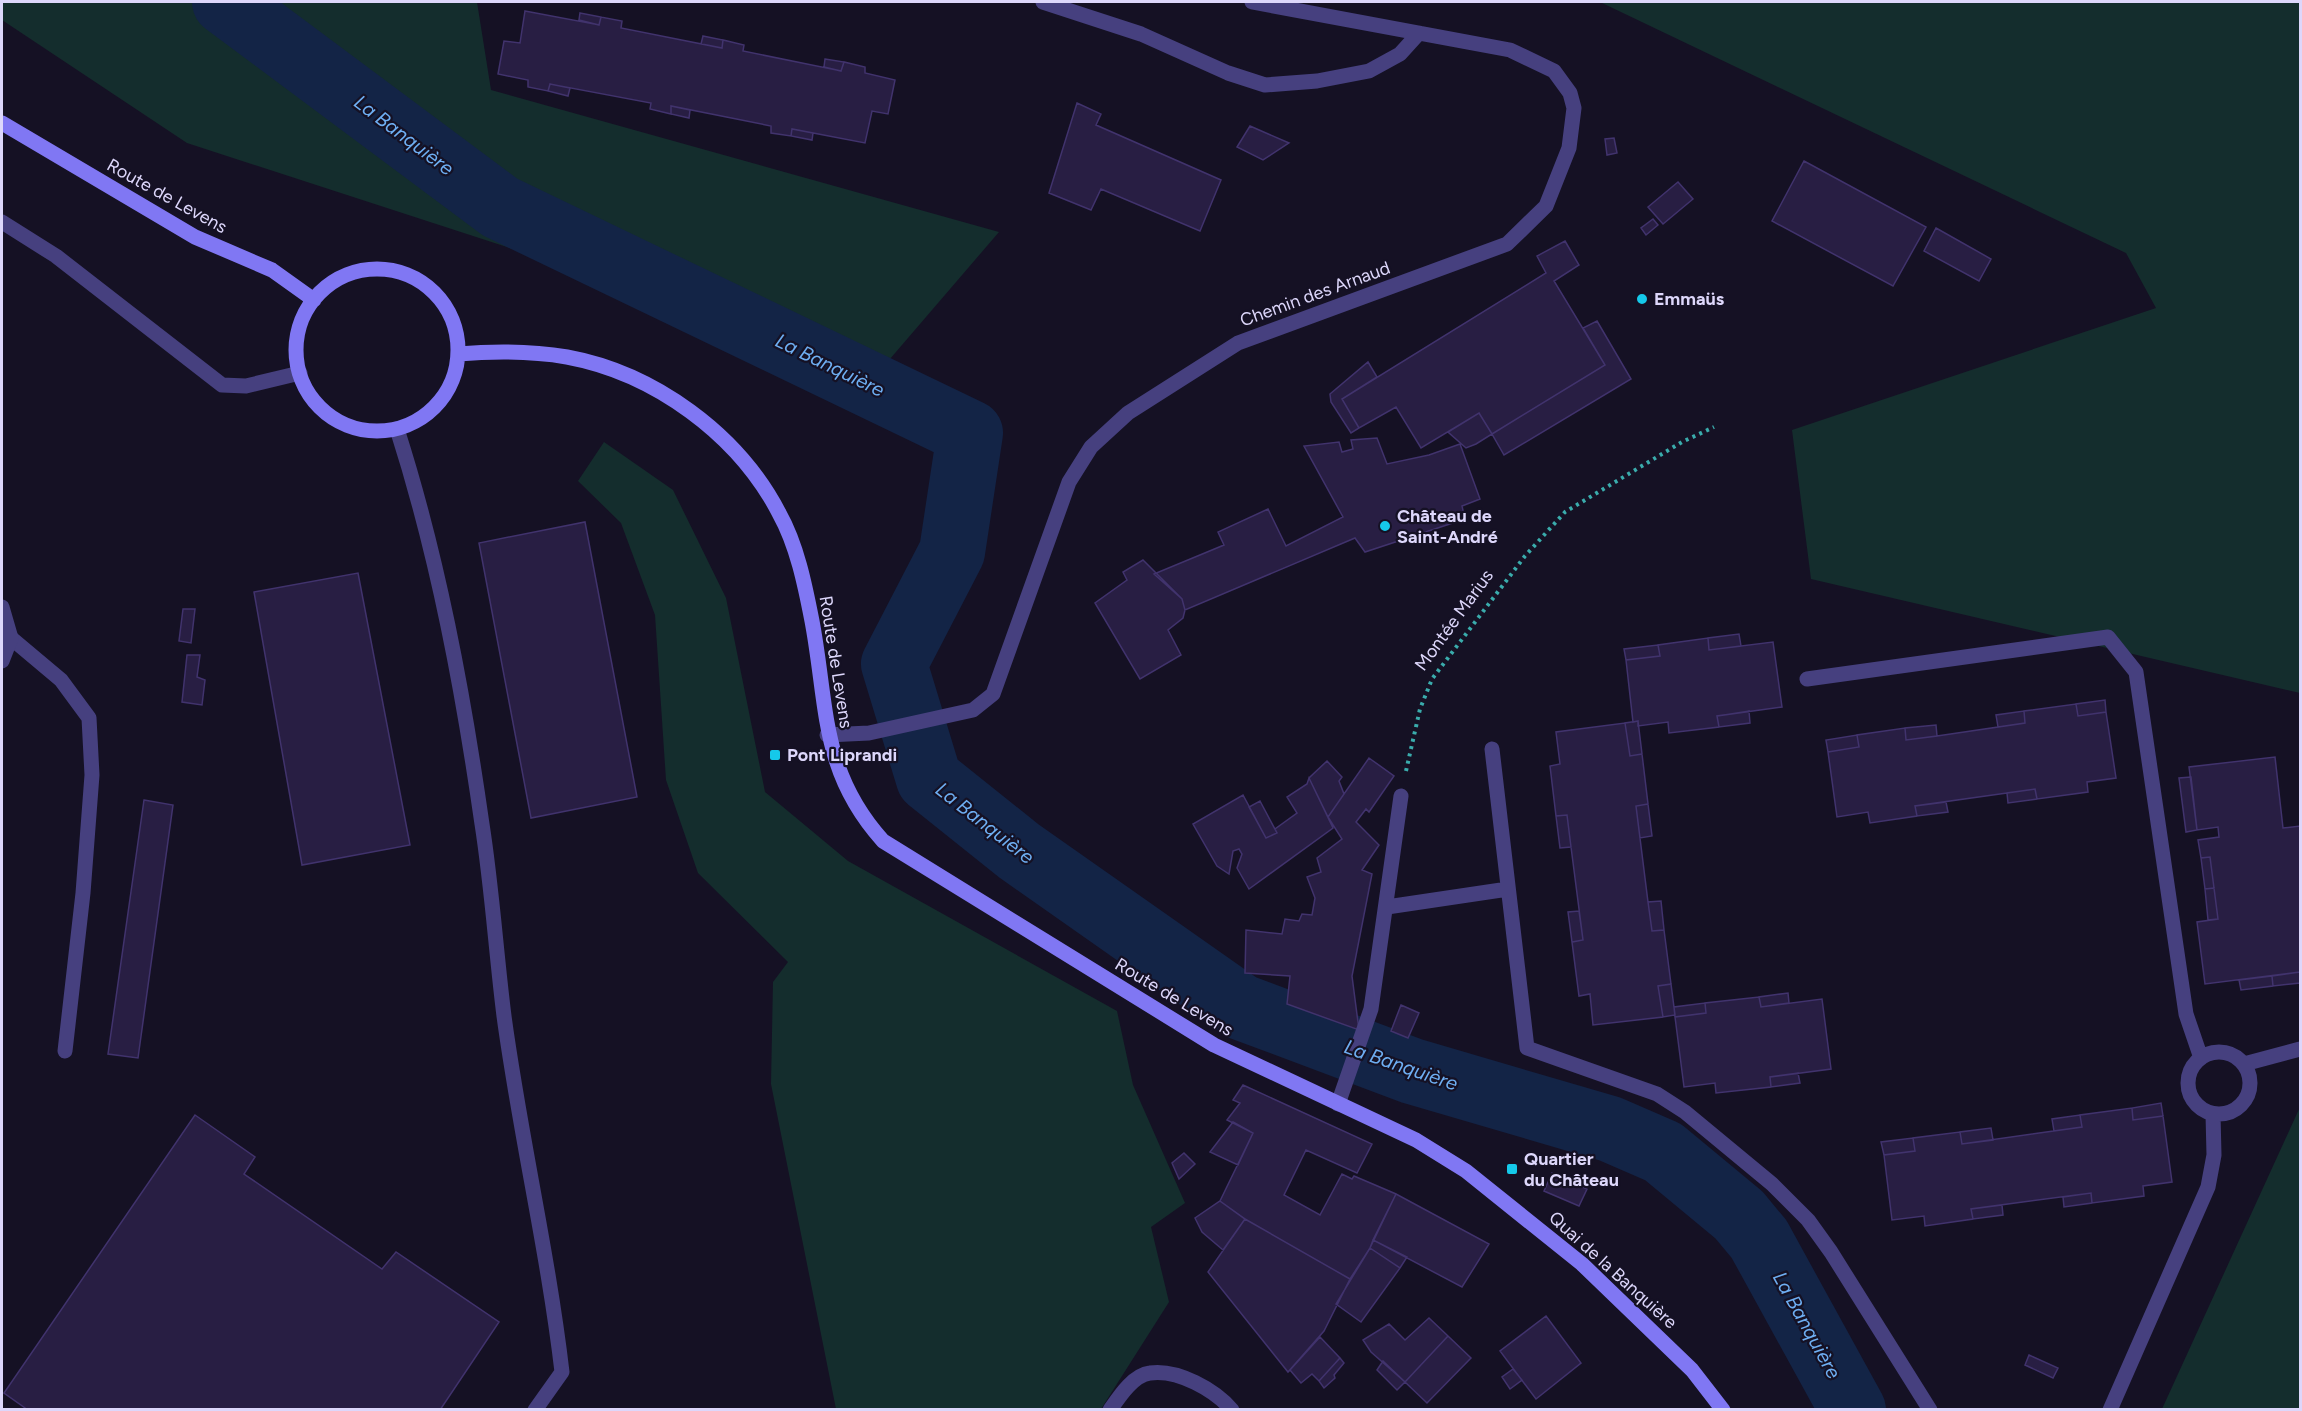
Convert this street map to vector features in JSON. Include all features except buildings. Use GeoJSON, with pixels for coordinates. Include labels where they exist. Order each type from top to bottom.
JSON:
{"type":"FeatureCollection","features":[{"type":"Feature","properties":{"kind":"street"},"geometry":{"type":"LineString","coordinates":[[1043,2],[1141,34],[1228,73],[1265,85],[1317,81],[1369,71],[1400,54],[1419,33]]}},
{"type":"Feature","properties":{"kind":"street","name":"Chemin des Arnaud"},"geometry":{"type":"LineString","coordinates":[[827,735],[869,733],[973,710],[993,694],[1069,482],[1091,447],[1128,413],[1238,343],[1508,244],[1546,206],[1569,148],[1574,108],[1570,93],[1554,70],[1510,50],[1252,2]]}},
{"type":"Feature","properties":{"kind":"street","name":"Route de Levens"},"geometry":{"type":"LineString","coordinates":[[2,123],[195,237],[272,270],[314,300]]}},
{"type":"Feature","properties":{"kind":"street"},"geometry":{"type":"LineString","coordinates":[[2,222],[56,256],[222,385],[246,386],[300,373]]}},
{"type":"Feature","properties":{"kind":"street"},"geometry":{"type":"LineString","coordinates":[[366,270],[386,270],[406,274],[424,284],[439,297],[450,315],[457,334],[458,354],[453,380],[440,402],[420,418],[397,429],[372,431],[348,426],[326,414],[310,396],[300,373],[296,349],[298,332],[304,315],[328,285],[346,275],[366,270]]}},
{"type":"Feature","properties":{"kind":"street","name":"Route de Levens"},"geometry":{"type":"LineString","coordinates":[[458,354],[490,353],[567,357],[616,371],[695,414],[734,449],[758,477],[780,514],[799,566],[812,623],[827,735],[848,792],[863,819],[883,841],[1214,1045],[1338,1104]]}},
{"type":"Feature","properties":{"kind":"street"},"geometry":{"type":"LineString","coordinates":[[397,429],[413,480],[446,609],[483,825],[504,1017],[554,1304],[562,1372],[535,1410]]}},
{"type":"Feature","properties":{"kind":"street"},"geometry":{"type":"LineString","coordinates":[[2,608],[11,638],[61,680],[89,718],[92,775],[83,893],[65,1051]]}},
{"type":"Feature","properties":{"kind":"street"},"geometry":{"type":"LineString","coordinates":[[1807,679],[2108,637],[2136,672],[2186,1014],[2201,1058]]}},
{"type":"Feature","properties":{"kind":"street"},"geometry":{"type":"LineString","coordinates":[[2,661],[11,638]]}},
{"type":"Feature","properties":{"kind":"street"},"geometry":{"type":"LineString","coordinates":[[1492,749],[1527,1048],[1657,1094],[1685,1112],[1772,1184],[1808,1220],[1831,1252],[1930,1410]]}},
{"type":"Feature","properties":{"kind":"street"},"geometry":{"type":"LineString","coordinates":[[1338,1104],[1371,1008],[1401,796]]}},
{"type":"Feature","properties":{"kind":"street"},"geometry":{"type":"LineString","coordinates":[[1387,907],[1508,889]]}},
{"type":"Feature","properties":{"kind":"street"},"geometry":{"type":"LineString","coordinates":[[2244,1064],[2301,1049]]}},
{"type":"Feature","properties":{"kind":"street"},"geometry":{"type":"LineString","coordinates":[[2219,1052],[2228,1053],[2244,1064],[2251,1084],[2243,1104],[2223,1115],[2213,1114],[2203,1110],[2190,1095],[2189,1075],[2201,1058],[2219,1052]]}},
{"type":"Feature","properties":{"kind":"street","name":"Quai de la Banquière"},"geometry":{"type":"LineString","coordinates":[[1338,1104],[1416,1140],[1466,1171],[1520,1212],[1582,1264],[1651,1329],[1692,1370],[1723,1410]]}},
{"type":"Feature","properties":{"kind":"street"},"geometry":{"type":"LineString","coordinates":[[2110,1410],[2208,1187],[2214,1155],[2213,1114]]}},
{"type":"Feature","properties":{"kind":"street"},"geometry":{"type":"LineString","coordinates":[[1110,1410],[1133,1382],[1150,1373],[1193,1379],[1224,1400],[1232,1410]]}},
{"type":"Feature","properties":{"kind":"path","name":"Montée Marius"},"geometry":{"type":"LineString","coordinates":[[1401,796],[1411,743],[1432,679],[1525,556],[1564,512],[1682,442],[1714,427]]}},
{"type":"Feature","properties":{"kind":"green space"},"geometry":{"type":"Polygon","coordinates":[[[2,2],[477,2],[491,90],[999,232],[847,409],[731,320],[187,143],[2,20],[2,2]]]}},
{"type":"Feature","properties":{"kind":"green space"},"geometry":{"type":"Polygon","coordinates":[[[1600,2],[2300,2],[2300,693],[1811,579],[1792,430],[2156,308],[2126,253],[1600,2]]]}},
{"type":"Feature","properties":{"kind":"green space"},"geometry":{"type":"Polygon","coordinates":[[[604,442],[673,490],[726,598],[765,792],[848,861],[1117,1011],[1133,1085],[1185,1203],[1151,1227],[1169,1302],[1101,1409],[836,1409],[771,1084],[773,982],[788,962],[698,873],[666,780],[655,615],[621,523],[578,481],[604,442]]]}},
{"type":"Feature","properties":{"kind":"green space"},"geometry":{"type":"Polygon","coordinates":[[[2300,1107],[2300,1409],[2162,1409],[2300,1107]]]}},
{"type":"Feature","properties":{"kind":"waterway","name":"La Banquière"},"geometry":{"type":"LineString","coordinates":[[225,2],[500,207],[970,433],[952,552],[894,664],[929,779],[1019,851],[1241,1007],[1412,1071],[1610,1129],[1663,1152],[1739,1215],[1759,1239],[1853,1410]]}},
{"type":"Feature","properties":{"kind":"place","name":"Emmaüs"},"geometry":{"type":"Point","coordinates":[1642,299]}},
{"type":"Feature","properties":{"kind":"place","name":"Château de Saint-André"},"geometry":{"type":"Point","coordinates":[1385,526]}},
{"type":"Feature","properties":{"kind":"place","name":"Pont Liprandi"},"geometry":{"type":"Point","coordinates":[775,755]}},
{"type":"Feature","properties":{"kind":"place","name":"Quartier du Château"},"geometry":{"type":"Point","coordinates":[1512,1169]}}]}
